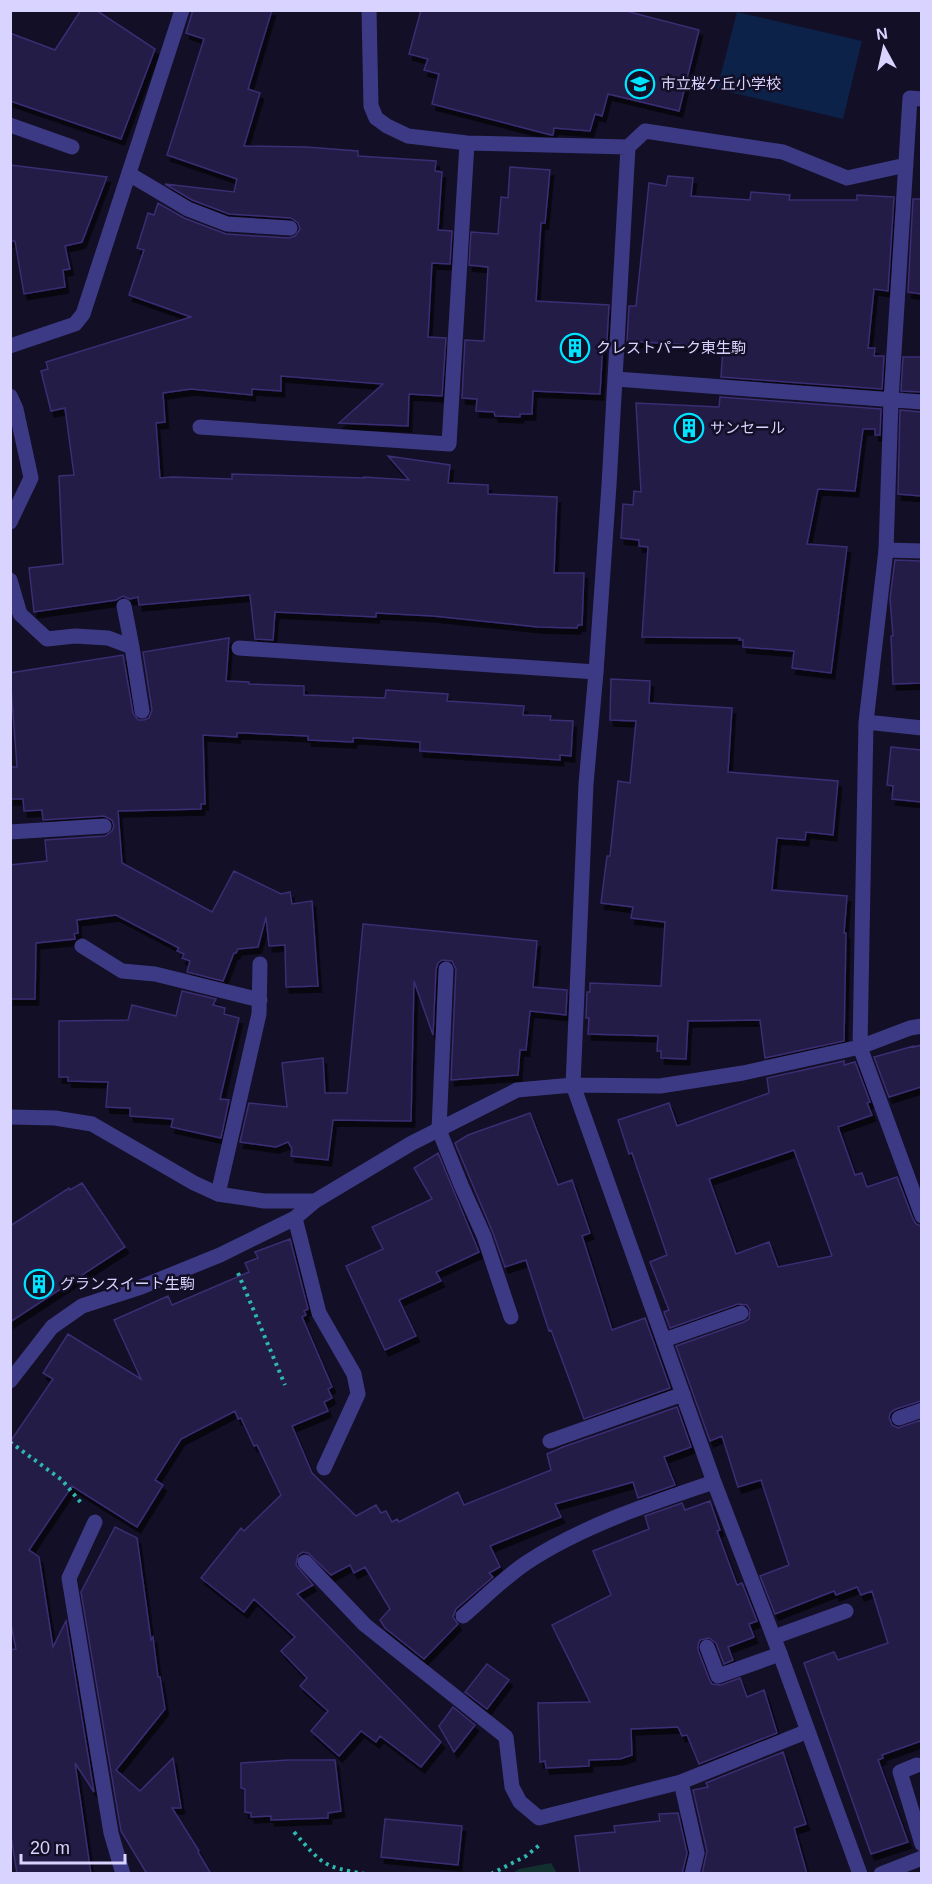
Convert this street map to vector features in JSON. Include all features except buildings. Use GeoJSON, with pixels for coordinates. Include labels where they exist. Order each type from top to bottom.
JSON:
{"type":"FeatureCollection","features":[{"type":"Feature","properties":{"kind":"street"},"geometry":{"type":"LineString","coordinates":[[10,346],[75,324],[83,314],[182,10]]}},
{"type":"Feature","properties":{"kind":"street"},"geometry":{"type":"LineString","coordinates":[[369,10],[371,106],[376,118],[387,126],[408,136],[467,143],[628,147]]}},
{"type":"Feature","properties":{"kind":"street"},"geometry":{"type":"LineString","coordinates":[[921,99],[910,98],[891,400],[886,550],[867,722],[860,1047],[921,1216]]}},
{"type":"Feature","properties":{"kind":"street"},"geometry":{"type":"LineString","coordinates":[[10,125],[72,147]]}},
{"type":"Feature","properties":{"kind":"street"},"geometry":{"type":"LineString","coordinates":[[860,1874],[774,1637],[714,1482],[573,1085],[586,784],[616,379],[628,147],[645,131],[783,152],[847,178],[906,165]]}},
{"type":"Feature","properties":{"kind":"street"},"geometry":{"type":"LineString","coordinates":[[200,427],[449,444],[467,143]]}},
{"type":"Feature","properties":{"kind":"street"},"geometry":{"type":"LineString","coordinates":[[129,174],[188,209],[227,224],[290,228]]}},
{"type":"Feature","properties":{"kind":"street"},"geometry":{"type":"LineString","coordinates":[[616,379],[921,402]]}},
{"type":"Feature","properties":{"kind":"street"},"geometry":{"type":"LineString","coordinates":[[10,396],[16,409],[31,478],[10,522]]}},
{"type":"Feature","properties":{"kind":"street"},"geometry":{"type":"LineString","coordinates":[[886,550],[921,551]]}},
{"type":"Feature","properties":{"kind":"street"},"geometry":{"type":"LineString","coordinates":[[10,579],[20,614],[47,639],[75,636],[108,638],[132,647]]}},
{"type":"Feature","properties":{"kind":"street"},"geometry":{"type":"LineString","coordinates":[[124,606],[142,711]]}},
{"type":"Feature","properties":{"kind":"street"},"geometry":{"type":"LineString","coordinates":[[239,648],[596,672]]}},
{"type":"Feature","properties":{"kind":"street"},"geometry":{"type":"LineString","coordinates":[[867,722],[921,728]]}},
{"type":"Feature","properties":{"kind":"street"},"geometry":{"type":"LineString","coordinates":[[10,832],[104,826]]}},
{"type":"Feature","properties":{"kind":"street"},"geometry":{"type":"LineString","coordinates":[[82,946],[122,971],[155,974],[260,1000]]}},
{"type":"Feature","properties":{"kind":"street"},"geometry":{"type":"LineString","coordinates":[[218,1194],[259,1014],[260,964]]}},
{"type":"Feature","properties":{"kind":"street"},"geometry":{"type":"LineString","coordinates":[[446,969],[439,1130],[484,1236],[511,1317]]}},
{"type":"Feature","properties":{"kind":"street"},"geometry":{"type":"LineString","coordinates":[[10,1381],[52,1327],[82,1306],[141,1287],[229,1250],[295,1218],[315,1201],[412,1143],[517,1090],[573,1085],[660,1086],[743,1073],[860,1047],[921,1026]]}},
{"type":"Feature","properties":{"kind":"street"},"geometry":{"type":"LineString","coordinates":[[10,1117],[55,1118],[92,1124],[194,1183],[218,1194],[264,1201],[315,1201]]}},
{"type":"Feature","properties":{"kind":"street"},"geometry":{"type":"LineString","coordinates":[[295,1218],[320,1313],[354,1374],[358,1394],[324,1468]]}},
{"type":"Feature","properties":{"kind":"street"},"geometry":{"type":"LineString","coordinates":[[663,1340],[741,1313]]}},
{"type":"Feature","properties":{"kind":"street"},"geometry":{"type":"LineString","coordinates":[[550,1441],[683,1394]]}},
{"type":"Feature","properties":{"kind":"street"},"geometry":{"type":"LineString","coordinates":[[899,1418],[921,1410]]}},
{"type":"Feature","properties":{"kind":"street"},"geometry":{"type":"LineString","coordinates":[[463,1616],[526,1564],[570,1539],[640,1507],[714,1482]]}},
{"type":"Feature","properties":{"kind":"street"},"geometry":{"type":"LineString","coordinates":[[95,1522],[69,1578],[111,1833],[123,1874]]}},
{"type":"Feature","properties":{"kind":"street"},"geometry":{"type":"LineString","coordinates":[[305,1562],[365,1625],[506,1737],[512,1787],[520,1803],[539,1818],[681,1782],[808,1731]]}},
{"type":"Feature","properties":{"kind":"street"},"geometry":{"type":"LineString","coordinates":[[774,1637],[846,1611]]}},
{"type":"Feature","properties":{"kind":"street"},"geometry":{"type":"LineString","coordinates":[[707,1647],[718,1676],[780,1654]]}},
{"type":"Feature","properties":{"kind":"street"},"geometry":{"type":"LineString","coordinates":[[917,1765],[900,1772],[921,1844]]}},
{"type":"Feature","properties":{"kind":"street"},"geometry":{"type":"LineString","coordinates":[[681,1782],[698,1853],[692,1874]]}},
{"type":"Feature","properties":{"kind":"street"},"geometry":{"type":"LineString","coordinates":[[881,1874],[921,1858]]}},
{"type":"Feature","properties":{"kind":"path"},"geometry":{"type":"LineString","coordinates":[[229,1250],[285,1385]]}},
{"type":"Feature","properties":{"kind":"path"},"geometry":{"type":"LineString","coordinates":[[10,1442],[62,1480],[82,1502],[95,1522]]}},
{"type":"Feature","properties":{"kind":"path"},"geometry":{"type":"LineString","coordinates":[[491,1874],[526,1856],[542,1843],[539,1818]]}},
{"type":"Feature","properties":{"kind":"path"},"geometry":{"type":"LineString","coordinates":[[294,1833],[318,1860],[330,1867],[365,1874]]}},
{"type":"Feature","properties":{"kind":"green space"},"geometry":{"type":"Polygon","coordinates":[[[551,1863],[557,1873],[513,1873],[519,1869],[551,1863]]]}},
{"type":"Feature","properties":{"kind":"water"},"geometry":{"type":"Polygon","coordinates":[[[737,12],[862,41],[843,119],[717,89],[737,12]]]}},
{"type":"Feature","properties":{"kind":"place","name":"市立桜ケ丘小学校"},"geometry":{"type":"Point","coordinates":[640,84]}},
{"type":"Feature","properties":{"kind":"place","name":"クレストパーク東生駒"},"geometry":{"type":"Point","coordinates":[575,348]}},
{"type":"Feature","properties":{"kind":"place","name":"サンセール"},"geometry":{"type":"Point","coordinates":[689,428]}},
{"type":"Feature","properties":{"kind":"place","name":"グランスイート生駒"},"geometry":{"type":"Point","coordinates":[39,1284]}}]}
